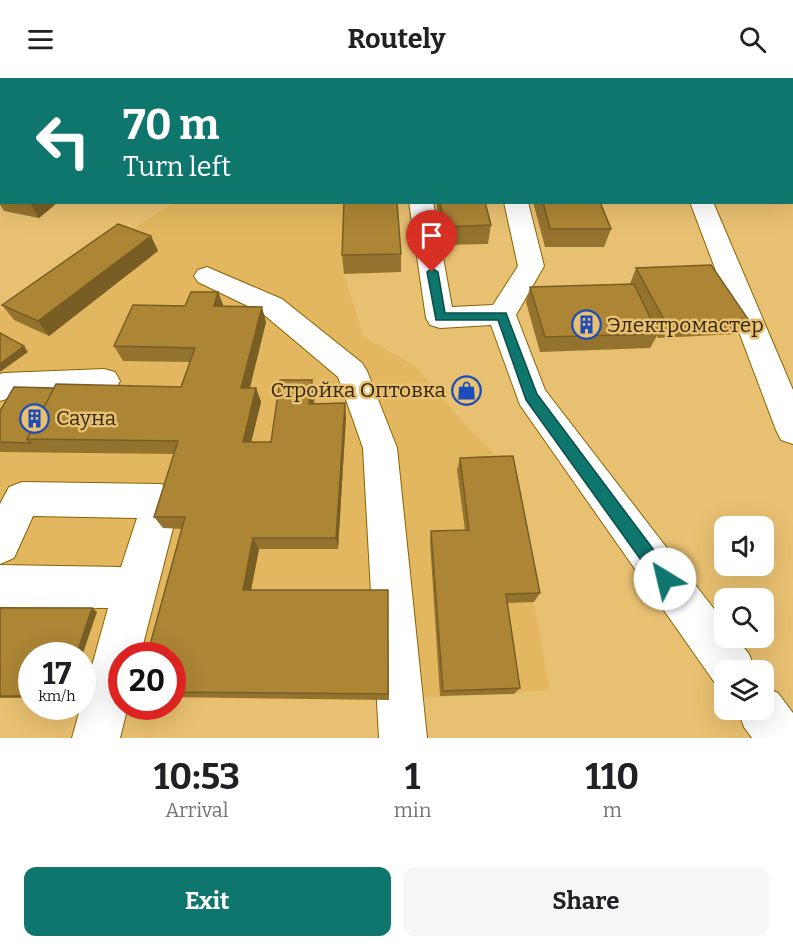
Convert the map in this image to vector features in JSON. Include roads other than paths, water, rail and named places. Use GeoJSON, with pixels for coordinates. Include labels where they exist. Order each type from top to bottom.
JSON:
{"type":"FeatureCollection","features":[{"type":"Feature","properties":{"kind":"street"},"geometry":{"type":"LineString","coordinates":[[421,204],[440,318],[502,315]]}},
{"type":"Feature","properties":{"kind":"street"},"geometry":{"type":"LineString","coordinates":[[502,315],[531,266],[516,204]]}},
{"type":"Feature","properties":{"kind":"street"},"geometry":{"type":"LineString","coordinates":[[702,204],[793,430]]}},
{"type":"Feature","properties":{"kind":"street"},"geometry":{"type":"LineString","coordinates":[[207,276],[272,306],[351,371],[380,448],[403,738]]}},
{"type":"Feature","properties":{"kind":"street"},"geometry":{"type":"LineString","coordinates":[[502,315],[531,396],[726,660]]}},
{"type":"Feature","properties":{"kind":"street"},"geometry":{"type":"LineString","coordinates":[[0,389],[4,385],[105,381]]}},
{"type":"Feature","properties":{"kind":"street"},"geometry":{"type":"LineString","coordinates":[[0,545],[22,499],[161,501],[135,588],[96,738]]}},
{"type":"Feature","properties":{"kind":"street"},"geometry":{"type":"LineString","coordinates":[[0,586],[135,588]]}},
{"type":"Feature","properties":{"kind":"street"},"geometry":{"type":"LineString","coordinates":[[768,720],[782,738]]}},
{"type":"Feature","properties":{"kind":"place","name":"Электромастер"},"geometry":{"type":"Point","coordinates":[586,325]}},
{"type":"Feature","properties":{"kind":"place","name":"Стройка Оптовка"},"geometry":{"type":"Point","coordinates":[467,390]}},
{"type":"Feature","properties":{"kind":"place","name":"Сауна"},"geometry":{"type":"Point","coordinates":[35,418]}}]}
